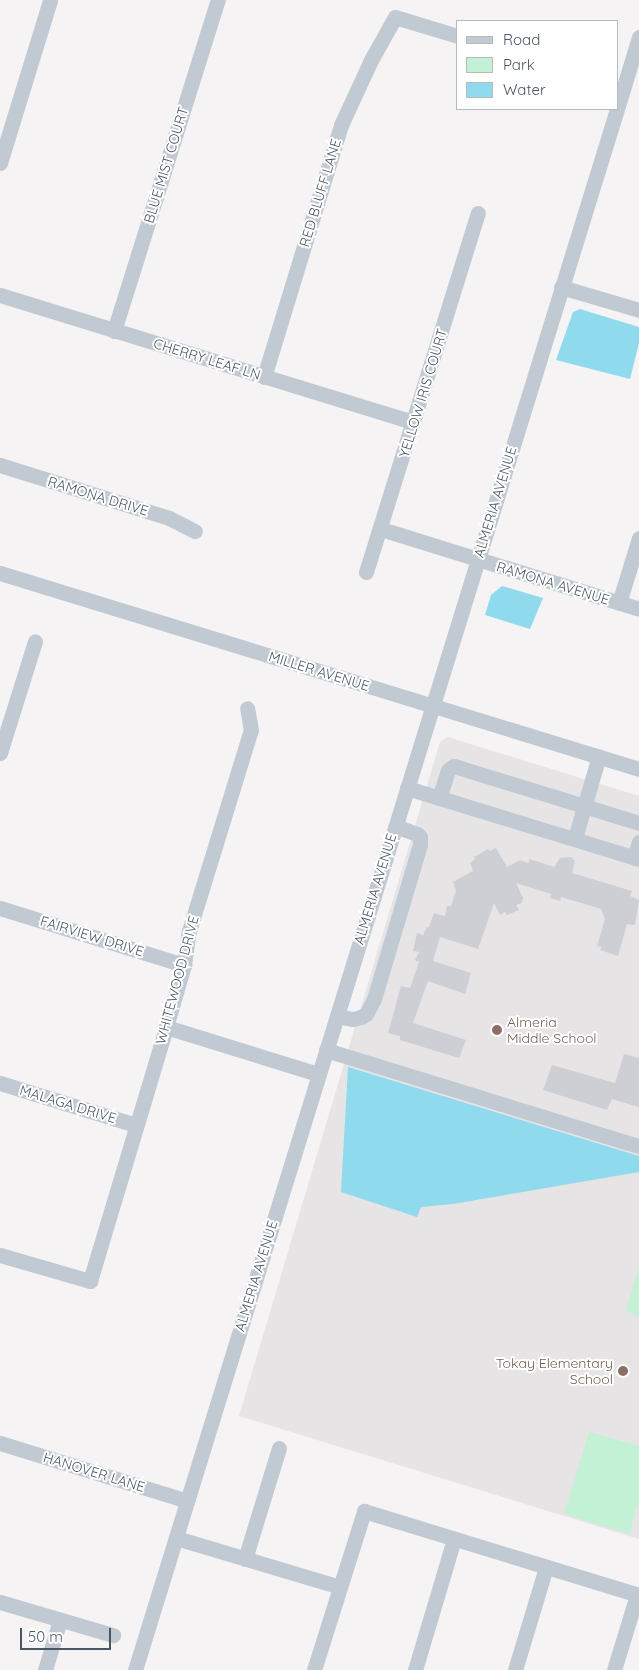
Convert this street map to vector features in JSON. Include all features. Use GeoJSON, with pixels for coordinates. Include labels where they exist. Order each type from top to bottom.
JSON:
{"type":"FeatureCollection","features":[{"type":"Feature","properties":{"kind":"street"},"geometry":{"type":"LineString","coordinates":[[0,163],[50,0]]}},
{"type":"Feature","properties":{"kind":"street","name":"BLUE MIST COURT"},"geometry":{"type":"LineString","coordinates":[[114,331],[218,0]]}},
{"type":"Feature","properties":{"kind":"street","name":"RED BLUFF LANE"},"geometry":{"type":"LineString","coordinates":[[264,377],[340,126],[395,17],[456,35]]}},
{"type":"Feature","properties":{"kind":"street","name":"ALMERIA AVENUE"},"geometry":{"type":"LineString","coordinates":[[621,86],[639,37]]}},
{"type":"Feature","properties":{"kind":"street","name":"ALMERIA AVENUE"},"geometry":{"type":"LineString","coordinates":[[135,1670],[616,110]]}},
{"type":"Feature","properties":{"kind":"street","name":"YELLOW IRIS COURT"},"geometry":{"type":"LineString","coordinates":[[366,572],[381,529],[478,213]]}},
{"type":"Feature","properties":{"kind":"street"},"geometry":{"type":"LineString","coordinates":[[561,287],[639,310]]}},
{"type":"Feature","properties":{"kind":"street","name":"CHERRY LEAF LN"},"geometry":{"type":"LineString","coordinates":[[0,296],[413,422]]}},
{"type":"Feature","properties":{"kind":"street","name":"RAMONA DRIVE"},"geometry":{"type":"LineString","coordinates":[[0,465],[169,518],[195,531]]}},
{"type":"Feature","properties":{"kind":"street","name":"RAMONA AVENUE"},"geometry":{"type":"LineString","coordinates":[[381,529],[639,609]]}},
{"type":"Feature","properties":{"kind":"street"},"geometry":{"type":"LineString","coordinates":[[619,603],[639,538]]}},
{"type":"Feature","properties":{"kind":"street","name":"MILLER AVENUE"},"geometry":{"type":"LineString","coordinates":[[0,573],[639,768]]}},
{"type":"Feature","properties":{"kind":"street"},"geometry":{"type":"LineString","coordinates":[[0,753],[35,641]]}},
{"type":"Feature","properties":{"kind":"street","name":"WHITEWOOD DRIVE"},"geometry":{"type":"LineString","coordinates":[[0,1255],[90,1281],[184,965],[189,931],[251,730],[247,708]]}},
{"type":"Feature","properties":{"kind":"street"},"geometry":{"type":"LineString","coordinates":[[575,838],[599,756]]}},
{"type":"Feature","properties":{"kind":"street"},"geometry":{"type":"LineString","coordinates":[[439,798],[448,770],[454,766],[639,823]]}},
{"type":"Feature","properties":{"kind":"street"},"geometry":{"type":"LineString","coordinates":[[407,788],[637,858],[639,842]]}},
{"type":"Feature","properties":{"kind":"street"},"geometry":{"type":"LineString","coordinates":[[337,1016],[353,1019],[366,1014],[374,999],[420,845],[420,837],[417,834],[395,826]]}},
{"type":"Feature","properties":{"kind":"street","name":"FAIRVIEW DRIVE"},"geometry":{"type":"LineString","coordinates":[[0,908],[184,965]]}},
{"type":"Feature","properties":{"kind":"street"},"geometry":{"type":"LineString","coordinates":[[166,1028],[318,1074]]}},
{"type":"Feature","properties":{"kind":"street"},"geometry":{"type":"LineString","coordinates":[[326,1050],[639,1146]]}},
{"type":"Feature","properties":{"kind":"street","name":"MALAGA DRIVE"},"geometry":{"type":"LineString","coordinates":[[0,1083],[136,1125]]}},
{"type":"Feature","properties":{"kind":"street","name":"HANOVER LANE"},"geometry":{"type":"LineString","coordinates":[[0,1443],[187,1501]]}},
{"type":"Feature","properties":{"kind":"street"},"geometry":{"type":"LineString","coordinates":[[245,1559],[279,1448]]}},
{"type":"Feature","properties":{"kind":"street"},"geometry":{"type":"LineString","coordinates":[[314,1670],[364,1511],[638,1595],[614,1670]]}},
{"type":"Feature","properties":{"kind":"street"},"geometry":{"type":"LineString","coordinates":[[176,1538],[340,1587]]}},
{"type":"Feature","properties":{"kind":"street"},"geometry":{"type":"LineString","coordinates":[[415,1670],[454,1539]]}},
{"type":"Feature","properties":{"kind":"street"},"geometry":{"type":"LineString","coordinates":[[515,1670],[546,1567]]}},
{"type":"Feature","properties":{"kind":"street"},"geometry":{"type":"LineString","coordinates":[[0,1602],[113,1635]]}},
{"type":"Feature","properties":{"kind":"street"},"geometry":{"type":"LineString","coordinates":[[46,1670],[60,1620]]}},
{"type":"Feature","properties":{"kind":"shaded area","name":"Almeria Middle School"},"geometry":{"type":"Polygon","coordinates":[[[448,737],[639,796],[639,1539],[239,1416],[440,742],[448,737]]]}},
{"type":"Feature","properties":{"kind":"green space"},"geometry":{"type":"Polygon","coordinates":[[[639,1267],[639,1318],[626,1310],[639,1267]]]}},
{"type":"Feature","properties":{"kind":"green space"},"geometry":{"type":"Polygon","coordinates":[[[589,1432],[639,1446],[639,1501],[629,1534],[564,1514],[589,1432]]]}},
{"type":"Feature","properties":{"kind":"water"},"geometry":{"type":"Polygon","coordinates":[[[580,309],[639,327],[639,343],[630,379],[556,360],[573,312],[580,309]]]}},
{"type":"Feature","properties":{"kind":"water"},"geometry":{"type":"Polygon","coordinates":[[[502,586],[543,598],[530,629],[485,615],[491,595],[502,586]]]}},
{"type":"Feature","properties":{"kind":"water"},"geometry":{"type":"Polygon","coordinates":[[[348,1067],[639,1156],[639,1172],[453,1204],[421,1207],[417,1217],[341,1192],[348,1067]]]}},
{"type":"Feature","properties":{"kind":"building"},"geometry":{"type":"Polygon","coordinates":[[[496,848],[507,867],[520,860],[528,863],[530,859],[554,867],[560,858],[571,857],[575,861],[572,873],[632,891],[630,896],[639,900],[635,925],[627,924],[618,956],[600,950],[602,947],[597,946],[605,919],[601,909],[561,897],[560,901],[550,898],[551,894],[516,883],[523,898],[522,903],[516,905],[519,910],[507,915],[505,912],[500,915],[494,903],[478,949],[440,937],[433,961],[471,973],[465,994],[428,981],[413,1023],[466,1040],[459,1058],[400,1040],[400,1036],[388,1033],[401,986],[410,988],[419,962],[415,960],[419,952],[413,951],[417,933],[423,935],[427,927],[429,927],[434,913],[445,916],[447,906],[451,906],[456,891],[453,882],[473,871],[470,863],[475,859],[474,857],[488,849],[490,851],[496,848]]]}},
{"type":"Feature","properties":{"kind":"building"},"geometry":{"type":"Polygon","coordinates":[[[624,1054],[639,1058],[639,1107],[612,1099],[607,1110],[543,1090],[552,1065],[615,1083],[624,1054]]]}},
{"type":"Feature","properties":{"kind":"place","name":"Almeria Middle School"},"geometry":{"type":"Point","coordinates":[497,1030]}},
{"type":"Feature","properties":{"kind":"place","name":"Tokay Elementary School"},"geometry":{"type":"Point","coordinates":[623,1371]}}]}
